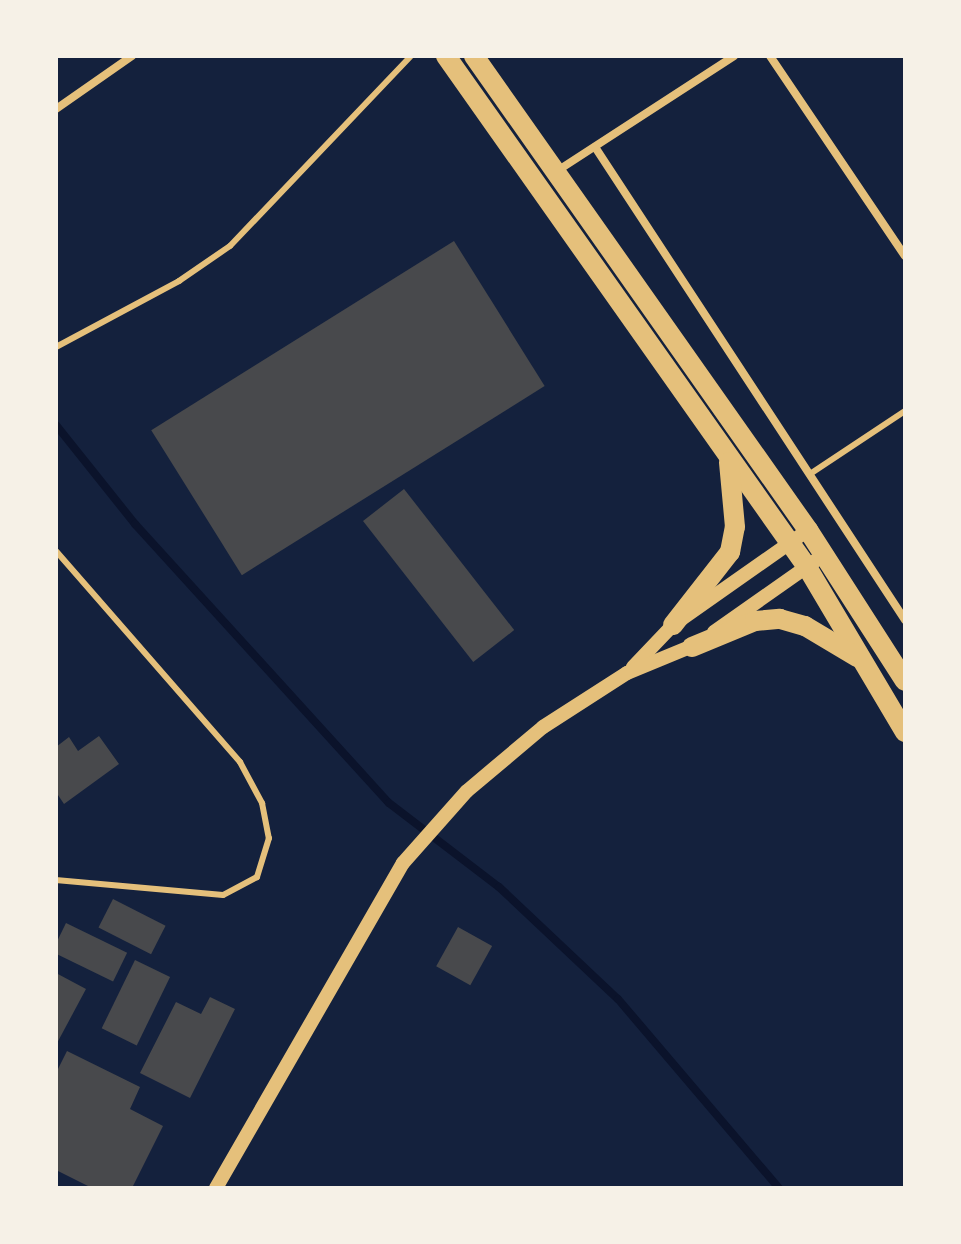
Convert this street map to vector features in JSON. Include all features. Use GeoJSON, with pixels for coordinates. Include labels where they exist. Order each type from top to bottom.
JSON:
{"type":"FeatureCollection","features":[{"type":"Feature","properties":{"kind":"main road"},"geometry":{"type":"LineString","coordinates":[[446,56],[807,567],[905,732]]}},
{"type":"Feature","properties":{"kind":"main road"},"geometry":{"type":"LineString","coordinates":[[474,56],[553,173],[825,554],[905,681]]}},
{"type":"Feature","properties":{"kind":"main road"},"geometry":{"type":"LineString","coordinates":[[673,625],[730,552],[735,527],[728,456]]}},
{"type":"Feature","properties":{"kind":"main road"},"geometry":{"type":"LineString","coordinates":[[692,647],[755,621],[780,619],[805,626],[863,662]]}},
{"type":"Feature","properties":{"kind":"street"},"geometry":{"type":"LineString","coordinates":[[56,109],[132,56]]}},
{"type":"Feature","properties":{"kind":"street"},"geometry":{"type":"LineString","coordinates":[[553,173],[734,56]]}},
{"type":"Feature","properties":{"kind":"street"},"geometry":{"type":"LineString","coordinates":[[770,56],[905,256]]}},
{"type":"Feature","properties":{"kind":"street"},"geometry":{"type":"LineString","coordinates":[[595,147],[905,620]]}},
{"type":"Feature","properties":{"kind":"street"},"geometry":{"type":"LineString","coordinates":[[627,673],[673,625],[808,530]]}},
{"type":"Feature","properties":{"kind":"street"},"geometry":{"type":"LineString","coordinates":[[216,1188],[403,863],[467,791],[543,727],[627,673],[692,647],[825,554]]}},
{"type":"Feature","properties":{"kind":"lane"},"geometry":{"type":"LineString","coordinates":[[56,347],[179,281],[230,246],[411,56]]}},
{"type":"Feature","properties":{"kind":"lane"},"geometry":{"type":"LineString","coordinates":[[810,474],[905,411]]}},
{"type":"Feature","properties":{"kind":"lane"},"geometry":{"type":"LineString","coordinates":[[56,551],[240,762],[262,803],[269,838],[257,877],[223,895],[56,880]]}},
{"type":"Feature","properties":{"kind":"lane"},"geometry":{"type":"LineString","coordinates":[[56,567],[64,561]]}},
{"type":"Feature","properties":{"kind":"building"},"geometry":{"type":"Polygon","coordinates":[[[454,241],[545,386],[242,575],[151,430],[454,241]]]}},
{"type":"Feature","properties":{"kind":"building"},"geometry":{"type":"Polygon","coordinates":[[[404,489],[514,630],[473,662],[363,521],[404,489]]]}},
{"type":"Feature","properties":{"kind":"building"},"geometry":{"type":"Polygon","coordinates":[[[99,736],[119,764],[64,804],[56,792],[56,747],[69,737],[78,751],[99,736]]]}},
{"type":"Feature","properties":{"kind":"building"},"geometry":{"type":"Polygon","coordinates":[[[113,899],[166,926],[151,954],[98,928],[113,899]]]}},
{"type":"Feature","properties":{"kind":"building"},"geometry":{"type":"Polygon","coordinates":[[[66,923],[127,953],[113,982],[56,954],[56,944],[66,923]]]}},
{"type":"Feature","properties":{"kind":"building"},"geometry":{"type":"Polygon","coordinates":[[[458,927],[492,946],[470,985],[436,966],[458,927]]]}},
{"type":"Feature","properties":{"kind":"building"},"geometry":{"type":"Polygon","coordinates":[[[135,960],[170,977],[137,1045],[102,1028],[135,960]]]}},
{"type":"Feature","properties":{"kind":"building"},"geometry":{"type":"Polygon","coordinates":[[[56,973],[86,989],[56,1045],[56,973]]]}},
{"type":"Feature","properties":{"kind":"building"},"geometry":{"type":"Polygon","coordinates":[[[210,997],[235,1009],[190,1098],[140,1073],[176,1002],[201,1014],[210,997]]]}},
{"type":"Feature","properties":{"kind":"building"},"geometry":{"type":"Polygon","coordinates":[[[67,1051],[140,1087],[130,1109],[163,1126],[132,1188],[92,1188],[56,1170],[56,1073],[67,1051]]]}},
{"type":"Feature","properties":{"kind":"waterway"},"geometry":{"type":"LineString","coordinates":[[56,425],[135,524],[389,803],[499,887],[618,999],[779,1188]]}}]}
